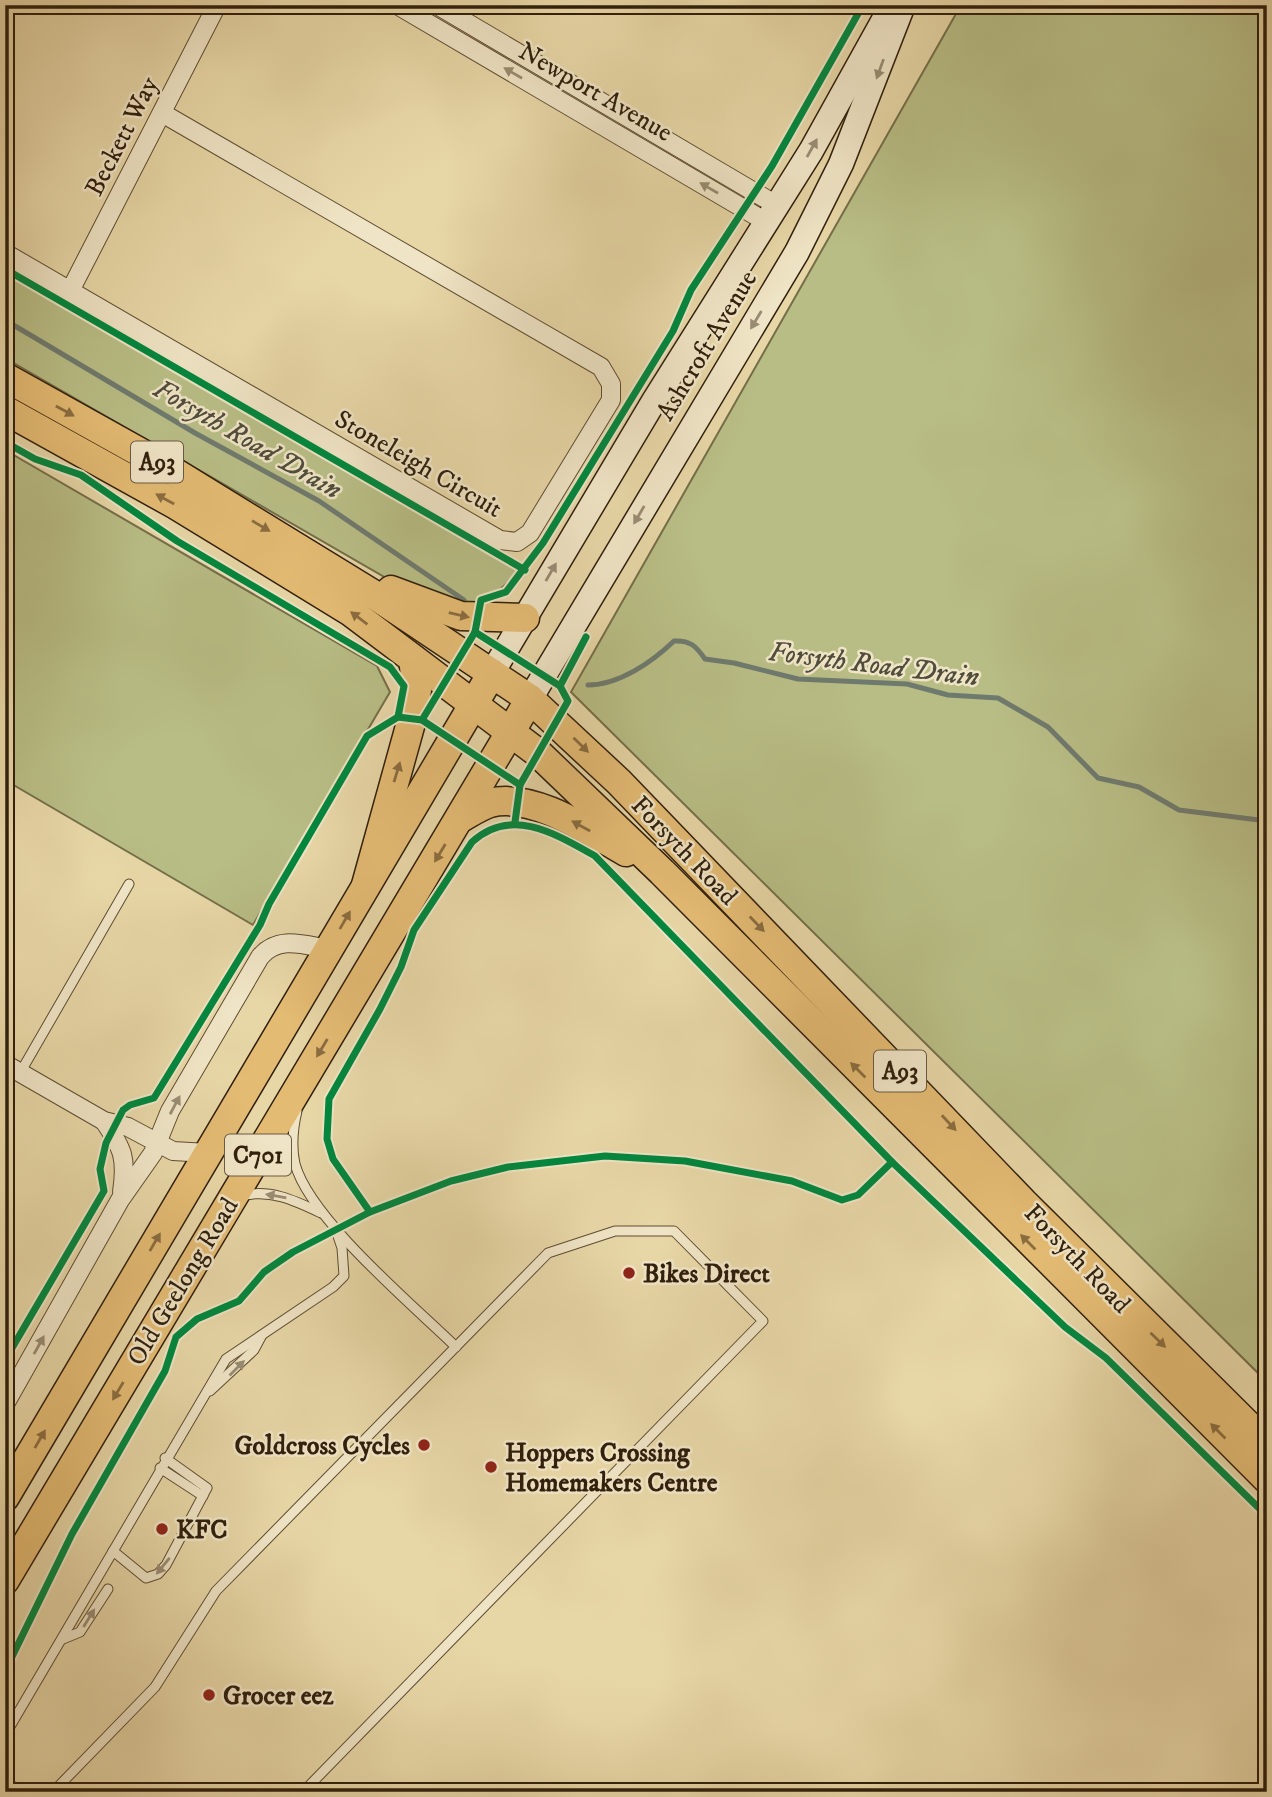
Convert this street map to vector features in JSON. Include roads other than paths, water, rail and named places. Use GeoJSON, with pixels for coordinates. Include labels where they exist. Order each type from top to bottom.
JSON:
{"type":"FeatureCollection","features":[{"type":"Feature","properties":{"kind":"main road","name":"Ashcroft Avenue"},"geometry":{"type":"LineString","coordinates":[[492,673],[654,401],[773,215],[892,5]]}},
{"type":"Feature","properties":{"kind":"main road","name":"Ashcroft Avenue"},"geometry":{"type":"LineString","coordinates":[[530,699],[797,252],[825,197],[873,88],[904,5]]}},
{"type":"Feature","properties":{"kind":"main road"},"geometry":{"type":"LineString","coordinates":[[773,215],[778,227],[798,222],[825,197]]}},
{"type":"Feature","properties":{"kind":"main road","name":"Forsyth Road"},"geometry":{"type":"LineString","coordinates":[[5,377],[161,464],[305,553],[530,699],[619,782],[1115,1297],[1267,1444]]}},
{"type":"Feature","properties":{"kind":"main road","name":"Forsyth Road"},"geometry":{"type":"LineString","coordinates":[[5,410],[188,512],[351,612],[538,752],[662,872],[1267,1479]]}},
{"type":"Feature","properties":{"kind":"main road"},"geometry":{"type":"LineString","coordinates":[[305,553],[438,609],[478,618],[524,618]]}},
{"type":"Feature","properties":{"kind":"main road"},"geometry":{"type":"LineString","coordinates":[[366,885],[412,719],[417,690],[413,659]]}},
{"type":"Feature","properties":{"kind":"main road","name":"C701"},"geometry":{"type":"LineString","coordinates":[[472,703],[492,673]]}},
{"type":"Feature","properties":{"kind":"main road","name":"C701"},"geometry":{"type":"LineString","coordinates":[[511,731],[530,699]]}},
{"type":"Feature","properties":{"kind":"main road","name":"Old Geelong Road"},"geometry":{"type":"LineString","coordinates":[[5,1497],[472,703]]}},
{"type":"Feature","properties":{"kind":"main road","name":"Old Geelong Road"},"geometry":{"type":"LineString","coordinates":[[5,1580],[511,731]]}},
{"type":"Feature","properties":{"kind":"main road"},"geometry":{"type":"LineString","coordinates":[[461,818],[487,804],[503,801],[538,808],[562,816],[662,872]]}},
{"type":"Feature","properties":{"kind":"street","name":"Beckett Way"},"geometry":{"type":"LineString","coordinates":[[70,291],[217,5]]}},
{"type":"Feature","properties":{"kind":"street","name":"Newport Avenue"},"geometry":{"type":"LineString","coordinates":[[437,5],[773,215]]}},
{"type":"Feature","properties":{"kind":"street","name":"Newport Avenue"},"geometry":{"type":"LineString","coordinates":[[399,6],[773,215]]}},
{"type":"Feature","properties":{"kind":"street","name":"Stoneleigh Circuit"},"geometry":{"type":"LineString","coordinates":[[5,253],[508,542],[517,542],[530,533],[611,401],[611,384],[601,367],[162,113]]}},
{"type":"Feature","properties":{"kind":"street"},"geometry":{"type":"LineString","coordinates":[[5,1404],[120,1200],[158,1144],[170,1111],[264,951],[282,942],[328,949]]}},
{"type":"Feature","properties":{"kind":"street"},"geometry":{"type":"LineString","coordinates":[[13,1068],[104,1121],[128,1127],[173,1151],[208,1153]]}},
{"type":"Feature","properties":{"kind":"street"},"geometry":{"type":"LineString","coordinates":[[104,1121],[121,1147],[126,1167],[120,1200]]}},
{"type":"Feature","properties":{"kind":"lane"},"geometry":{"type":"LineString","coordinates":[[13,1068],[129,884]]}},
{"type":"Feature","properties":{"kind":"lane"},"geometry":{"type":"LineString","coordinates":[[302,1080],[293,1128],[296,1164],[321,1213],[456,1347]]}},
{"type":"Feature","properties":{"kind":"lane"},"geometry":{"type":"LineString","coordinates":[[230,1201],[261,1194],[291,1199],[321,1213]]}},
{"type":"Feature","properties":{"kind":"lane"},"geometry":{"type":"LineString","coordinates":[[5,1735],[63,1639],[165,1458],[226,1359],[333,1287],[344,1276],[342,1248],[336,1230]]}},
{"type":"Feature","properties":{"kind":"lane"},"geometry":{"type":"LineString","coordinates":[[53,1792],[155,1687],[216,1591],[548,1253],[615,1231],[674,1231],[763,1321],[303,1792]]}},
{"type":"Feature","properties":{"kind":"lane"},"geometry":{"type":"LineString","coordinates":[[113,1550],[146,1577],[158,1574],[166,1565],[207,1488],[165,1458]]}},
{"type":"Feature","properties":{"kind":"lane"},"geometry":{"type":"LineString","coordinates":[[160,1468],[203,1496]]}},
{"type":"Feature","properties":{"kind":"lane"},"geometry":{"type":"LineString","coordinates":[[63,1639],[80,1632],[108,1589]]}},
{"type":"Feature","properties":{"kind":"lane"},"geometry":{"type":"LineString","coordinates":[[5,1779],[18,1792]]}},
{"type":"Feature","properties":{"kind":"waterway","name":"Forsyth Road Drain"},"geometry":{"type":"LineString","coordinates":[[5,320],[195,433],[319,501],[464,600]]}},
{"type":"Feature","properties":{"kind":"waterway","name":"Forsyth Road Drain"},"geometry":{"type":"LineString","coordinates":[[588,685],[623,677],[656,657],[674,641],[680,641],[692,645],[705,659],[734,663],[798,679],[907,684],[948,695],[998,698],[1048,727],[1098,778],[1139,787],[1179,810],[1267,821]]}},
{"type":"Feature","properties":{"kind":"place","name":"Bikes Direct"},"geometry":{"type":"Point","coordinates":[629,1273]}},
{"type":"Feature","properties":{"kind":"place","name":"Goldcross Cycles"},"geometry":{"type":"Point","coordinates":[424,1445]}},
{"type":"Feature","properties":{"kind":"place","name":"Hoppers Crossing Homemakers Centre"},"geometry":{"type":"Point","coordinates":[491,1467]}},
{"type":"Feature","properties":{"kind":"place","name":"KFC"},"geometry":{"type":"Point","coordinates":[162,1529]}},
{"type":"Feature","properties":{"kind":"place","name":"Grocer eez"},"geometry":{"type":"Point","coordinates":[209,1695]}}]}
